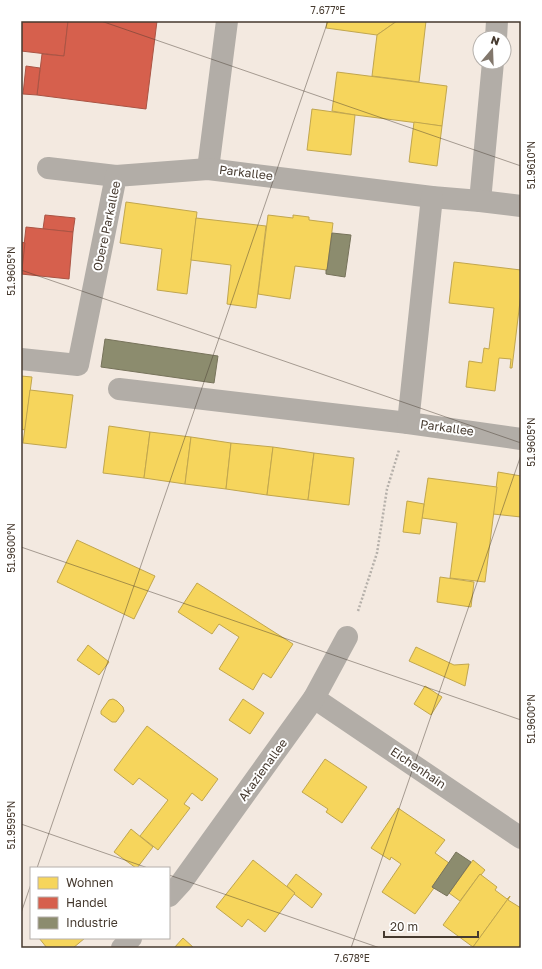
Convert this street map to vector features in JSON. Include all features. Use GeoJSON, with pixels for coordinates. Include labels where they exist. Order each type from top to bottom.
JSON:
{"type":"FeatureCollection","features":[{"type":"Feature","properties":{"kind":"street","name":"Parkallee"},"geometry":{"type":"LineString","coordinates":[[227,21],[208,169],[432,197],[521,206]]}},
{"type":"Feature","properties":{"kind":"street"},"geometry":{"type":"LineString","coordinates":[[480,201],[492,70]]}},
{"type":"Feature","properties":{"kind":"street"},"geometry":{"type":"LineString","coordinates":[[48,168],[116,176]]}},
{"type":"Feature","properties":{"kind":"street","name":"Obere Parkallee"},"geometry":{"type":"LineString","coordinates":[[21,359],[78,365],[116,176],[208,169]]}},
{"type":"Feature","properties":{"kind":"street","name":"Parkallee"},"geometry":{"type":"LineString","coordinates":[[432,197],[408,423],[521,439]]}},
{"type":"Feature","properties":{"kind":"street"},"geometry":{"type":"LineString","coordinates":[[119,389],[408,423]]}},
{"type":"Feature","properties":{"kind":"street","name":"Akazienallee"},"geometry":{"type":"LineString","coordinates":[[170,895],[181,883],[314,698],[347,637]]}},
{"type":"Feature","properties":{"kind":"street","name":"Eichenhain"},"geometry":{"type":"LineString","coordinates":[[314,698],[521,838]]}},
{"type":"Feature","properties":{"kind":"street"},"geometry":{"type":"LineString","coordinates":[[122,948],[130,939]]}},
{"type":"Feature","properties":{"kind":"path"},"geometry":{"type":"LineString","coordinates":[[347,637],[360,606],[376,553],[387,489],[408,423]]}},
{"type":"Feature","properties":{"kind":"building: Wohnen"},"geometry":{"type":"Polygon","coordinates":[[[327,21],[397,21],[377,35],[326,28],[327,21]]]}},
{"type":"Feature","properties":{"kind":"building: Wohnen"},"geometry":{"type":"Polygon","coordinates":[[[397,21],[426,21],[419,82],[372,76],[377,35],[397,21]]]}},
{"type":"Feature","properties":{"kind":"building: Wohnen"},"geometry":{"type":"Polygon","coordinates":[[[337,72],[447,86],[442,126],[332,111],[337,72]]]}},
{"type":"Feature","properties":{"kind":"building: Wohnen"},"geometry":{"type":"Polygon","coordinates":[[[312,109],[355,115],[351,155],[307,150],[312,109]]]}},
{"type":"Feature","properties":{"kind":"building: Wohnen"},"geometry":{"type":"Polygon","coordinates":[[[414,122],[442,126],[437,166],[409,162],[414,122]]]}},
{"type":"Feature","properties":{"kind":"building: Wohnen"},"geometry":{"type":"Polygon","coordinates":[[[126,202],[197,212],[187,294],[157,290],[162,249],[120,243],[126,202]]]}},
{"type":"Feature","properties":{"kind":"building: Wohnen"},"geometry":{"type":"Polygon","coordinates":[[[268,215],[293,218],[293,215],[309,217],[309,220],[333,223],[327,270],[295,266],[290,299],[258,294],[268,215]]]}},
{"type":"Feature","properties":{"kind":"building: Wohnen"},"geometry":{"type":"Polygon","coordinates":[[[196,218],[266,226],[256,308],[227,304],[231,265],[191,260],[196,218]]]}},
{"type":"Feature","properties":{"kind":"building: Wohnen"},"geometry":{"type":"Polygon","coordinates":[[[454,262],[521,270],[521,293],[512,368],[510,368],[511,359],[499,358],[495,391],[466,387],[469,361],[482,363],[484,348],[489,349],[494,308],[449,303],[454,262]]]}},
{"type":"Feature","properties":{"kind":"building: Wohnen"},"geometry":{"type":"Polygon","coordinates":[[[21,376],[32,377],[25,430],[21,429],[21,376]]]}},
{"type":"Feature","properties":{"kind":"building: Wohnen"},"geometry":{"type":"Polygon","coordinates":[[[30,390],[73,395],[66,448],[23,443],[30,390]]]}},
{"type":"Feature","properties":{"kind":"building: Wohnen"},"geometry":{"type":"Polygon","coordinates":[[[109,426],[150,432],[144,478],[103,473],[109,426]]]}},
{"type":"Feature","properties":{"kind":"building: Wohnen"},"geometry":{"type":"Polygon","coordinates":[[[150,432],[191,437],[185,484],[144,478],[150,432]]]}},
{"type":"Feature","properties":{"kind":"building: Wohnen"},"geometry":{"type":"Polygon","coordinates":[[[191,437],[231,443],[226,489],[185,484],[191,437]]]}},
{"type":"Feature","properties":{"kind":"building: Wohnen"},"geometry":{"type":"Polygon","coordinates":[[[231,443],[273,447],[267,495],[226,489],[231,443]]]}},
{"type":"Feature","properties":{"kind":"building: Wohnen"},"geometry":{"type":"Polygon","coordinates":[[[273,447],[314,453],[308,500],[267,495],[273,447]]]}},
{"type":"Feature","properties":{"kind":"building: Wohnen"},"geometry":{"type":"Polygon","coordinates":[[[314,453],[354,458],[349,505],[308,500],[314,453]]]}},
{"type":"Feature","properties":{"kind":"building: Wohnen"},"geometry":{"type":"Polygon","coordinates":[[[498,472],[521,476],[521,517],[493,514],[498,472]]]}},
{"type":"Feature","properties":{"kind":"building: Wohnen"},"geometry":{"type":"Polygon","coordinates":[[[428,478],[497,487],[485,582],[450,578],[457,523],[422,518],[428,478]]]}},
{"type":"Feature","properties":{"kind":"building: Wohnen"},"geometry":{"type":"Polygon","coordinates":[[[407,501],[424,504],[420,534],[403,532],[407,501]]]}},
{"type":"Feature","properties":{"kind":"building: Wohnen"},"geometry":{"type":"Polygon","coordinates":[[[77,540],[155,576],[134,619],[57,582],[77,540]]]}},
{"type":"Feature","properties":{"kind":"building: Wohnen"},"geometry":{"type":"Polygon","coordinates":[[[440,577],[474,582],[471,607],[437,602],[440,577]]]}},
{"type":"Feature","properties":{"kind":"building: Wohnen"},"geometry":{"type":"Polygon","coordinates":[[[197,583],[293,644],[271,678],[263,673],[253,690],[219,669],[239,637],[219,624],[212,634],[178,612],[197,583]]]}},
{"type":"Feature","properties":{"kind":"building: Wohnen"},"geometry":{"type":"Polygon","coordinates":[[[88,645],[109,662],[99,675],[77,660],[88,645]]]}},
{"type":"Feature","properties":{"kind":"building: Wohnen"},"geometry":{"type":"Polygon","coordinates":[[[416,647],[454,665],[469,664],[465,686],[409,661],[416,647]]]}},
{"type":"Feature","properties":{"kind":"building: Wohnen"},"geometry":{"type":"Polygon","coordinates":[[[425,686],[442,697],[431,715],[414,704],[425,686]]]}},
{"type":"Feature","properties":{"kind":"building: Wohnen"},"geometry":{"type":"Polygon","coordinates":[[[113,699],[123,707],[124,711],[116,722],[112,722],[101,714],[101,711],[109,700],[113,699]]]}},
{"type":"Feature","properties":{"kind":"building: Wohnen"},"geometry":{"type":"Polygon","coordinates":[[[243,699],[264,713],[250,734],[229,720],[243,699]]]}},
{"type":"Feature","properties":{"kind":"building: Wohnen"},"geometry":{"type":"Polygon","coordinates":[[[147,726],[218,779],[202,801],[192,793],[184,804],[190,808],[158,850],[140,836],[168,800],[139,778],[133,785],[114,770],[147,726]]]}},
{"type":"Feature","properties":{"kind":"building: Wohnen"},"geometry":{"type":"Polygon","coordinates":[[[325,759],[367,787],[342,823],[326,812],[328,809],[302,792],[325,759]]]}},
{"type":"Feature","properties":{"kind":"building: Wohnen"},"geometry":{"type":"Polygon","coordinates":[[[398,808],[445,840],[435,853],[449,863],[432,887],[434,888],[415,914],[382,892],[401,864],[391,857],[390,860],[371,848],[398,808]]]}},
{"type":"Feature","properties":{"kind":"building: Wohnen"},"geometry":{"type":"Polygon","coordinates":[[[131,829],[153,847],[138,867],[135,867],[114,852],[131,829]]]}},
{"type":"Feature","properties":{"kind":"building: Wohnen"},"geometry":{"type":"Polygon","coordinates":[[[253,860],[295,893],[265,932],[248,919],[242,927],[216,907],[253,860]]]}},
{"type":"Feature","properties":{"kind":"building: Wohnen"},"geometry":{"type":"Polygon","coordinates":[[[473,860],[485,870],[481,875],[480,874],[460,901],[449,893],[473,860]]]}},
{"type":"Feature","properties":{"kind":"building: Wohnen"},"geometry":{"type":"Polygon","coordinates":[[[296,874],[322,894],[312,908],[294,894],[295,893],[287,886],[296,874]]]}},
{"type":"Feature","properties":{"kind":"building: Wohnen"},"geometry":{"type":"Polygon","coordinates":[[[480,874],[497,887],[495,890],[507,899],[510,896],[473,947],[443,925],[480,874]]]}},
{"type":"Feature","properties":{"kind":"building: Wohnen"},"geometry":{"type":"Polygon","coordinates":[[[510,896],[508,900],[521,908],[521,944],[518,948],[473,947],[510,896]]]}},
{"type":"Feature","properties":{"kind":"building: Wohnen"},"geometry":{"type":"Polygon","coordinates":[[[183,938],[194,948],[174,948],[183,938]]]}},
{"type":"Feature","properties":{"kind":"building: Wohnen"},"geometry":{"type":"Polygon","coordinates":[[[40,939],[84,939],[73,948],[47,948],[40,939]]]}},
{"type":"Feature","properties":{"kind":"building: Handel"},"geometry":{"type":"Polygon","coordinates":[[[21,21],[68,21],[64,56],[21,51],[21,21]]]}},
{"type":"Feature","properties":{"kind":"building: Handel"},"geometry":{"type":"Polygon","coordinates":[[[68,21],[157,21],[146,109],[37,95],[42,54],[64,56],[68,21]]]}},
{"type":"Feature","properties":{"kind":"building: Handel"},"geometry":{"type":"Polygon","coordinates":[[[26,66],[40,68],[37,95],[23,94],[26,66]]]}},
{"type":"Feature","properties":{"kind":"building: Handel"},"geometry":{"type":"Polygon","coordinates":[[[45,215],[75,218],[73,232],[43,229],[45,215]]]}},
{"type":"Feature","properties":{"kind":"building: Handel"},"geometry":{"type":"Polygon","coordinates":[[[26,227],[73,232],[69,279],[21,274],[26,227]]]}},
{"type":"Feature","properties":{"kind":"building: Handel"},"geometry":{"type":"Polygon","coordinates":[[[21,242],[25,243],[21,278],[21,242]]]}},
{"type":"Feature","properties":{"kind":"building: Industrie"},"geometry":{"type":"Polygon","coordinates":[[[332,233],[351,235],[345,277],[326,274],[332,233]]]}},
{"type":"Feature","properties":{"kind":"building: Industrie"},"geometry":{"type":"Polygon","coordinates":[[[105,339],[218,356],[214,383],[101,367],[105,339]]]}},
{"type":"Feature","properties":{"kind":"building: Industrie"},"geometry":{"type":"Polygon","coordinates":[[[456,852],[471,862],[447,896],[432,887],[456,852]]]}}]}
